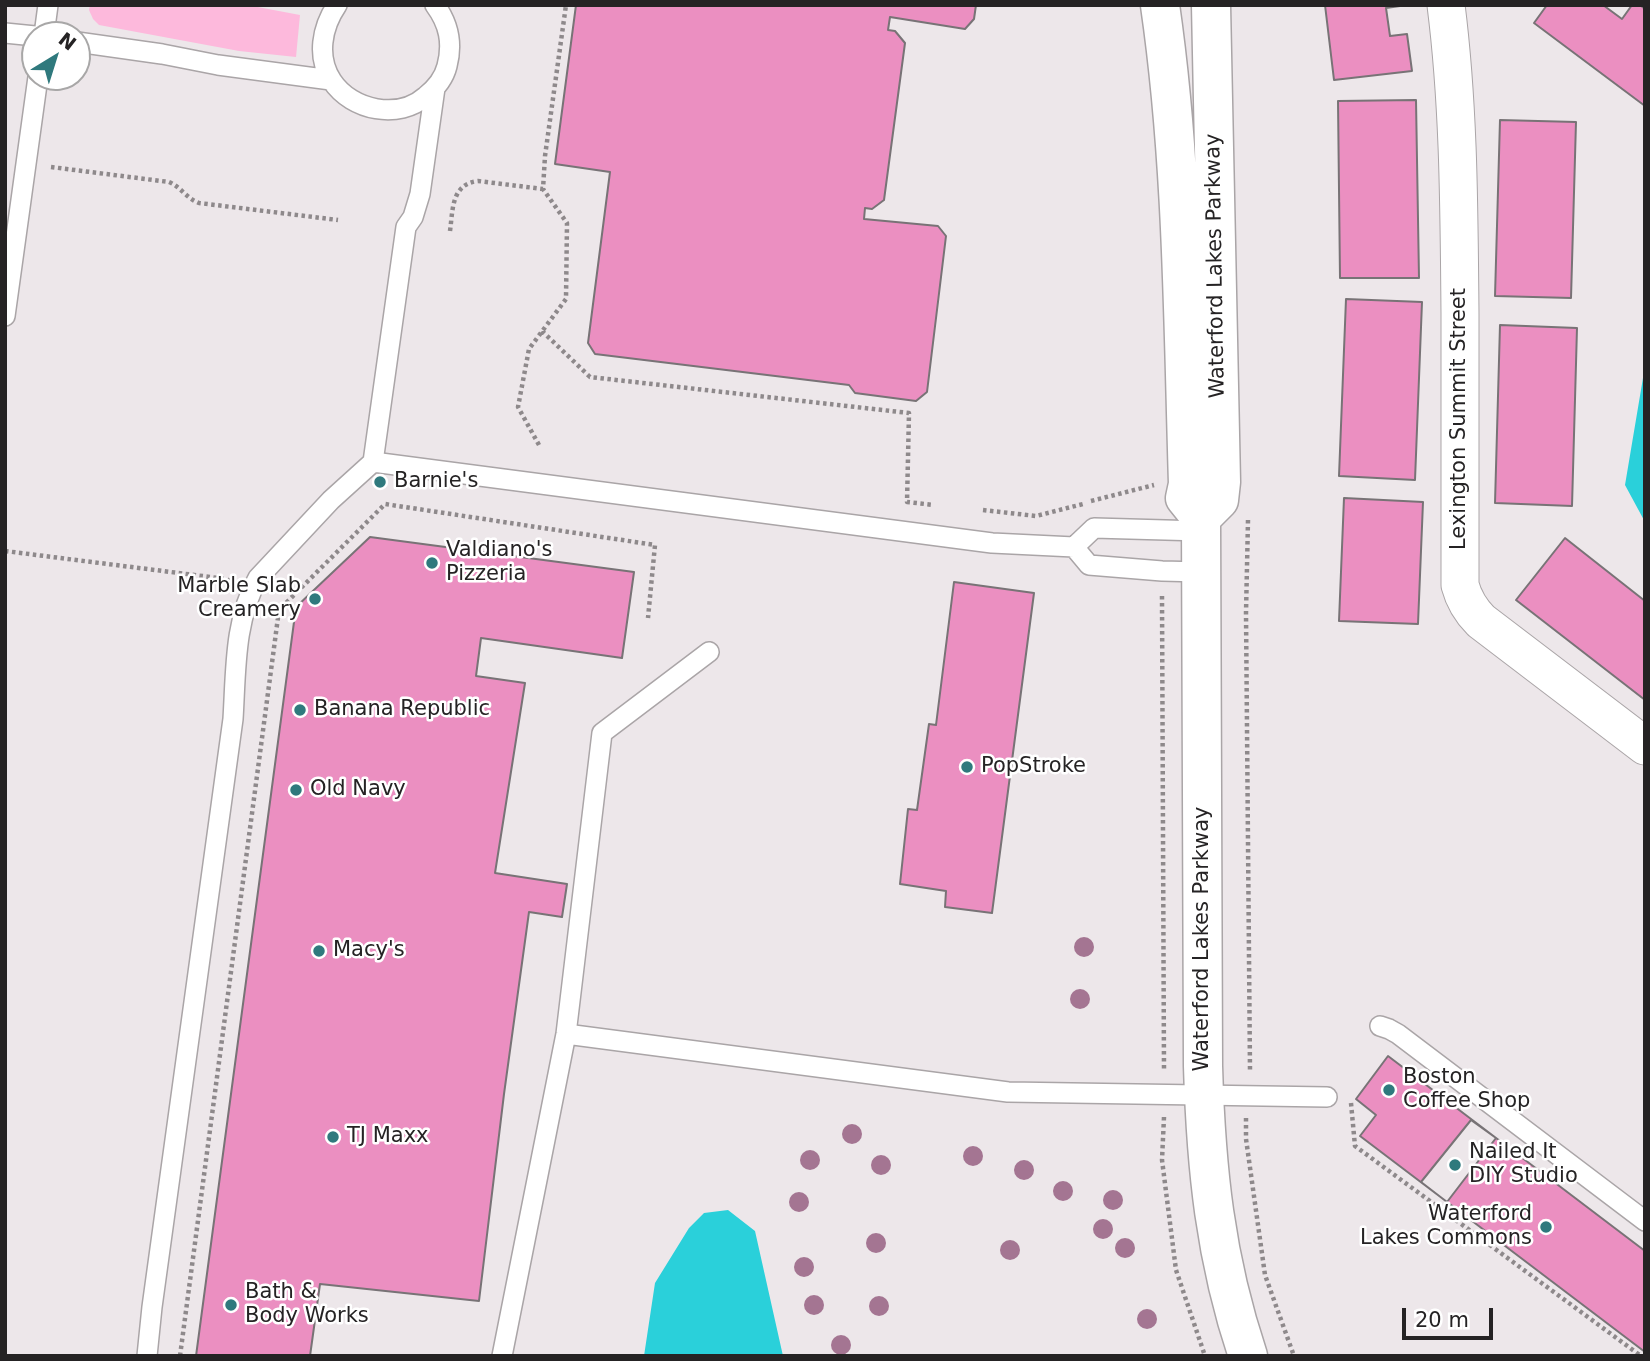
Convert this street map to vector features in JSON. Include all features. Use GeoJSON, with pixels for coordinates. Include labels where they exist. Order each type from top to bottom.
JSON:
{"type":"FeatureCollection","features":[{"type":"Feature","properties":{"kind":"street","name":"Waterford Lakes Parkway"},"geometry":{"type":"LineString","coordinates":[[1160,5],[1180,222],[1188,484],[1185,498],[1201,525],[1204,1095],[1210,1193],[1220,1254],[1248,1356]]}},
{"type":"Feature","properties":{"kind":"street","name":"Waterford Lakes Parkway"},"geometry":{"type":"LineString","coordinates":[[1201,525],[1219,500],[1222,482],[1211,5]]}},
{"type":"Feature","properties":{"kind":"street","name":"Lexington Summit Street"},"geometry":{"type":"LineString","coordinates":[[1446,5],[1457,154],[1463,598],[1481,621],[1645,746]]}},
{"type":"Feature","properties":{"kind":"lane"},"geometry":{"type":"LineString","coordinates":[[337,5],[323,32],[322,48],[331,80],[344,94],[361,105],[381,110],[401,109],[420,102],[435,88],[446,72],[450,34],[441,9]]}},
{"type":"Feature","properties":{"kind":"lane"},"geometry":{"type":"LineString","coordinates":[[91,44],[331,80]]}},
{"type":"Feature","properties":{"kind":"lane"},"geometry":{"type":"LineString","coordinates":[[147,1356],[233,719],[239,633],[251,591],[258,578],[341,491],[373,462],[406,227],[413,217],[420,194],[435,88]]}},
{"type":"Feature","properties":{"kind":"lane"},"geometry":{"type":"LineString","coordinates":[[5,316],[36,91]]}},
{"type":"Feature","properties":{"kind":"lane"},"geometry":{"type":"LineString","coordinates":[[373,462],[992,543],[1074,547],[1094,528],[1160,529],[1201,525]]}},
{"type":"Feature","properties":{"kind":"lane"},"geometry":{"type":"LineString","coordinates":[[1074,547],[1088,565],[1201,572]]}},
{"type":"Feature","properties":{"kind":"lane"},"geometry":{"type":"LineString","coordinates":[[502,1356],[566,1034],[602,733],[709,652]]}},
{"type":"Feature","properties":{"kind":"lane"},"geometry":{"type":"LineString","coordinates":[[1380,1026],[1398,1034],[1645,1221]]}},
{"type":"Feature","properties":{"kind":"lane"},"geometry":{"type":"LineString","coordinates":[[566,1034],[1008,1092],[1327,1097]]}},
{"type":"Feature","properties":{"kind":"path"},"geometry":{"type":"LineString","coordinates":[[539,445],[518,407],[529,349],[566,299],[566,223],[542,188],[566,5]]}},
{"type":"Feature","properties":{"kind":"path"},"geometry":{"type":"LineString","coordinates":[[26,164],[169,182],[182,190],[192,201],[199,203],[338,220]]}},
{"type":"Feature","properties":{"kind":"path"},"geometry":{"type":"LineString","coordinates":[[450,231],[454,198],[462,187],[472,182],[542,188]]}},
{"type":"Feature","properties":{"kind":"path"},"geometry":{"type":"LineString","coordinates":[[542,331],[590,377],[909,413],[907,502],[934,505]]}},
{"type":"Feature","properties":{"kind":"path"},"geometry":{"type":"LineString","coordinates":[[983,510],[1036,516],[1158,484],[1160,529]]}},
{"type":"Feature","properties":{"kind":"path"},"geometry":{"type":"LineString","coordinates":[[180,1356],[279,610],[384,504],[655,545],[648,618]]}},
{"type":"Feature","properties":{"kind":"path"},"geometry":{"type":"LineString","coordinates":[[1248,517],[1246,613],[1250,1070],[1245,1096],[1246,1139],[1265,1275],[1294,1356]]}},
{"type":"Feature","properties":{"kind":"path"},"geometry":{"type":"LineString","coordinates":[[5,551],[226,579],[251,591],[279,610]]}},
{"type":"Feature","properties":{"kind":"path"},"geometry":{"type":"LineString","coordinates":[[1162,571],[1162,1160],[1176,1270],[1205,1356]]}},
{"type":"Feature","properties":{"kind":"path"},"geometry":{"type":"LineString","coordinates":[[1351,1101],[1355,1146],[1641,1356]]}},
{"type":"Feature","properties":{"kind":"shaded area"},"geometry":{"type":"Polygon","coordinates":[[[90,5],[247,5],[300,15],[296,57],[239,51],[99,25],[93,19],[90,5]]]}},
{"type":"Feature","properties":{"kind":"water"},"geometry":{"type":"Polygon","coordinates":[[[1645,366],[1645,522],[1625,485],[1645,366]]]}},
{"type":"Feature","properties":{"kind":"water"},"geometry":{"type":"Polygon","coordinates":[[[728,1210],[755,1231],[783,1356],[644,1356],[655,1283],[689,1228],[704,1213],[728,1210]]]}},
{"type":"Feature","properties":{"kind":"building"},"geometry":{"type":"Polygon","coordinates":[[[576,5],[976,5],[974,19],[965,29],[890,17],[888,30],[895,31],[905,43],[884,200],[872,209],[865,208],[864,219],[938,226],[946,236],[927,392],[916,401],[855,393],[849,385],[595,354],[588,343],[610,172],[555,164],[576,5]]]}},
{"type":"Feature","properties":{"kind":"building"},"geometry":{"type":"Polygon","coordinates":[[[1325,5],[1407,5],[1386,8],[1390,36],[1407,34],[1412,71],[1334,80],[1325,5]]]}},
{"type":"Feature","properties":{"kind":"building"},"geometry":{"type":"Polygon","coordinates":[[[1547,5],[1603,5],[1622,19],[1632,5],[1640,5],[1645,9],[1645,106],[1534,23],[1547,5]]]}},
{"type":"Feature","properties":{"kind":"building"},"geometry":{"type":"Polygon","coordinates":[[[1416,100],[1419,278],[1340,278],[1338,101],[1416,100]]]}},
{"type":"Feature","properties":{"kind":"building"},"geometry":{"type":"Polygon","coordinates":[[[1500,120],[1576,122],[1571,298],[1495,296],[1500,120]]]}},
{"type":"Feature","properties":{"kind":"building"},"geometry":{"type":"Polygon","coordinates":[[[1346,299],[1422,302],[1415,480],[1339,476],[1346,299]]]}},
{"type":"Feature","properties":{"kind":"building"},"geometry":{"type":"Polygon","coordinates":[[[1500,325],[1577,328],[1572,506],[1495,503],[1500,325]]]}},
{"type":"Feature","properties":{"kind":"building"},"geometry":{"type":"Polygon","coordinates":[[[1344,498],[1423,502],[1418,624],[1339,621],[1344,498]]]}},
{"type":"Feature","properties":{"kind":"building"},"geometry":{"type":"Polygon","coordinates":[[[370,537],[634,572],[622,658],[481,638],[476,676],[525,683],[495,873],[567,884],[562,917],[529,912],[479,1301],[320,1284],[310,1356],[196,1356],[296,607],[370,537]]]}},
{"type":"Feature","properties":{"kind":"building"},"geometry":{"type":"Polygon","coordinates":[[[1565,538],[1645,601],[1645,700],[1516,600],[1565,538]]]}},
{"type":"Feature","properties":{"kind":"building","name":"PopStroke"},"geometry":{"type":"Polygon","coordinates":[[[954,582],[1034,593],[992,913],[945,907],[946,891],[900,884],[908,809],[917,810],[929,724],[936,725],[954,582]]]}},
{"type":"Feature","properties":{"kind":"building","name":"Waterford Lakes Commons"},"geometry":{"type":"Polygon","coordinates":[[[1388,1056],[1645,1251],[1645,1352],[1360,1136],[1376,1115],[1356,1099],[1388,1056]]]}},
{"type":"Feature","properties":{"kind":"building","name":"Nailed It DIY Studio"},"geometry":{"type":"Polygon","coordinates":[[[1471,1120],[1496,1138],[1447,1202],[1421,1182],[1471,1120]]]}},
{"type":"Feature","properties":{"kind":"place","name":"Barnie's"},"geometry":{"type":"Point","coordinates":[380,482]}},
{"type":"Feature","properties":{"kind":"place","name":"Valdiano's Pizzeria"},"geometry":{"type":"Point","coordinates":[432,563]}},
{"type":"Feature","properties":{"kind":"place","name":"Marble Slab Creamery"},"geometry":{"type":"Point","coordinates":[315,599]}},
{"type":"Feature","properties":{"kind":"place","name":"Banana Republic"},"geometry":{"type":"Point","coordinates":[300,710]}},
{"type":"Feature","properties":{"kind":"place","name":"PopStroke"},"geometry":{"type":"Point","coordinates":[967,767]}},
{"type":"Feature","properties":{"kind":"place","name":"Old Navy"},"geometry":{"type":"Point","coordinates":[296,790]}},
{"type":"Feature","properties":{"kind":"place","name":"Macy's"},"geometry":{"type":"Point","coordinates":[319,951]}},
{"type":"Feature","properties":{"kind":"place","name":"Boston Coffee Shop"},"geometry":{"type":"Point","coordinates":[1389,1090]}},
{"type":"Feature","properties":{"kind":"place","name":"TJ Maxx"},"geometry":{"type":"Point","coordinates":[333,1137]}},
{"type":"Feature","properties":{"kind":"place","name":"Nailed It DIY Studio"},"geometry":{"type":"Point","coordinates":[1455,1165]}},
{"type":"Feature","properties":{"kind":"place","name":"Waterford Lakes Commons"},"geometry":{"type":"Point","coordinates":[1546,1227]}},
{"type":"Feature","properties":{"kind":"place","name":"Bath & Body Works"},"geometry":{"type":"Point","coordinates":[231,1305]}}]}
